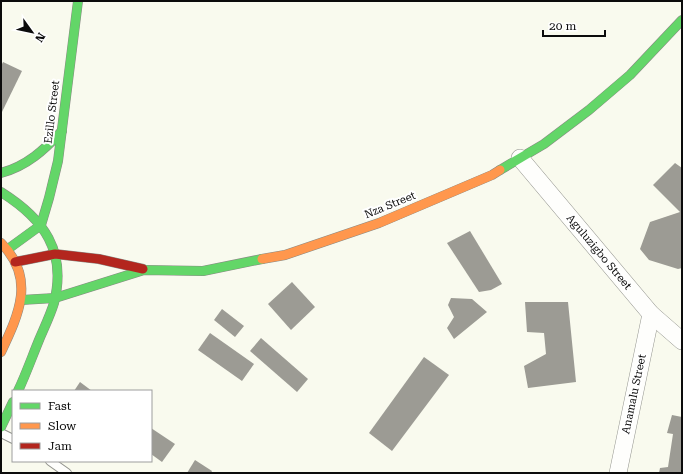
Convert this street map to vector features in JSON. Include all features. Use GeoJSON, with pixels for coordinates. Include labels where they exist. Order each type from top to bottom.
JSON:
{"type":"FeatureCollection","features":[{"type":"Feature","properties":{"kind":"street","name":"Ezillo Street"},"geometry":{"type":"LineString","coordinates":[[41,225],[58,161],[78,1]]}},
{"type":"Feature","properties":{"kind":"street","name":"Nza Street"},"geometry":{"type":"LineString","coordinates":[[21,300],[55,298],[144,270],[203,271],[286,255],[379,223],[492,175],[544,144],[590,110],[630,74],[682,20]]}},
{"type":"Feature","properties":{"kind":"street"},"geometry":{"type":"LineString","coordinates":[[1,173],[17,169],[27,163],[44,150],[62,131]]}},
{"type":"Feature","properties":{"kind":"street","name":"Aguluzigbo Street"},"geometry":{"type":"LineString","coordinates":[[520,158],[651,314],[682,341]]}},
{"type":"Feature","properties":{"kind":"street"},"geometry":{"type":"LineString","coordinates":[[1,192],[22,206],[41,225],[49,238],[55,254],[57,283],[55,298],[51,312],[18,390]]}},
{"type":"Feature","properties":{"kind":"street"},"geometry":{"type":"LineString","coordinates":[[1,352],[12,329],[21,300],[20,280],[15,262],[4,246],[41,225]]}},
{"type":"Feature","properties":{"kind":"street"},"geometry":{"type":"LineString","coordinates":[[15,262],[55,254],[99,259],[144,270]]}},
{"type":"Feature","properties":{"kind":"street","name":"Anamalu Street"},"geometry":{"type":"LineString","coordinates":[[618,473],[651,314]]}},
{"type":"Feature","properties":{"kind":"street"},"geometry":{"type":"LineString","coordinates":[[1,427],[12,404]]}},
{"type":"Feature","properties":{"kind":"lane"},"geometry":{"type":"LineString","coordinates":[[1,433],[12,439]]}},
{"type":"Feature","properties":{"kind":"lane"},"geometry":{"type":"LineString","coordinates":[[51,462],[67,473]]}},
{"type":"Feature","properties":{"kind":"building"},"geometry":{"type":"Polygon","coordinates":[[[3,62],[22,71],[1,114],[1,66],[3,62]]]}},
{"type":"Feature","properties":{"kind":"building"},"geometry":{"type":"Polygon","coordinates":[[[675,163],[682,168],[682,268],[678,269],[649,260],[640,249],[650,222],[680,212],[653,185],[675,163]]]}},
{"type":"Feature","properties":{"kind":"building"},"geometry":{"type":"Polygon","coordinates":[[[470,231],[502,284],[491,290],[479,292],[447,243],[470,231]]]}},
{"type":"Feature","properties":{"kind":"building"},"geometry":{"type":"Polygon","coordinates":[[[292,282],[315,307],[291,330],[268,304],[292,282]]]}},
{"type":"Feature","properties":{"kind":"building"},"geometry":{"type":"Polygon","coordinates":[[[451,298],[472,299],[487,312],[454,339],[447,328],[454,317],[448,305],[451,298]]]}},
{"type":"Feature","properties":{"kind":"building"},"geometry":{"type":"Polygon","coordinates":[[[525,302],[568,302],[576,382],[528,388],[524,366],[546,354],[544,333],[527,332],[525,302]]]}},
{"type":"Feature","properties":{"kind":"building"},"geometry":{"type":"Polygon","coordinates":[[[222,309],[244,326],[235,337],[214,320],[222,309]]]}},
{"type":"Feature","properties":{"kind":"building"},"geometry":{"type":"Polygon","coordinates":[[[210,333],[254,364],[242,381],[198,350],[210,333]]]}},
{"type":"Feature","properties":{"kind":"building"},"geometry":{"type":"Polygon","coordinates":[[[261,338],[308,379],[297,392],[250,351],[261,338]]]}},
{"type":"Feature","properties":{"kind":"building"},"geometry":{"type":"Polygon","coordinates":[[[424,357],[449,375],[392,451],[369,433],[424,357]]]}},
{"type":"Feature","properties":{"kind":"building"},"geometry":{"type":"Polygon","coordinates":[[[80,382],[91,390],[75,390],[80,382]]]}},
{"type":"Feature","properties":{"kind":"building"},"geometry":{"type":"Polygon","coordinates":[[[672,415],[682,417],[682,473],[659,473],[660,468],[668,467],[673,434],[667,433],[672,415]]]}},
{"type":"Feature","properties":{"kind":"building"},"geometry":{"type":"Polygon","coordinates":[[[152,429],[175,444],[162,462],[152,455],[152,429]]]}},
{"type":"Feature","properties":{"kind":"building"},"geometry":{"type":"Polygon","coordinates":[[[195,460],[212,471],[211,473],[187,473],[195,460]]]}},
{"type":"Feature","properties":{"kind":"traffic: fast"},"geometry":{"type":"LineString","coordinates":[[8,249],[41,225],[49,198],[58,161],[78,1]]}},
{"type":"Feature","properties":{"kind":"traffic: fast"},"geometry":{"type":"LineString","coordinates":[[500,170],[544,144],[589,110],[630,75],[682,20]]}},
{"type":"Feature","properties":{"kind":"traffic: fast"},"geometry":{"type":"LineString","coordinates":[[1,173],[27,162],[49,145],[62,131]]}},
{"type":"Feature","properties":{"kind":"traffic: fast"},"geometry":{"type":"LineString","coordinates":[[1,192],[16,202],[40,225],[54,252],[57,268],[57,284],[54,303],[18,390]]}},
{"type":"Feature","properties":{"kind":"traffic: fast"},"geometry":{"type":"LineString","coordinates":[[21,300],[55,298],[144,270],[203,271],[262,259]]}},
{"type":"Feature","properties":{"kind":"traffic: fast"},"geometry":{"type":"LineString","coordinates":[[1,427],[12,404]]}},
{"type":"Feature","properties":{"kind":"traffic: slow"},"geometry":{"type":"LineString","coordinates":[[262,259],[285,255],[379,223],[492,175],[500,170]]}},
{"type":"Feature","properties":{"kind":"traffic: slow"},"geometry":{"type":"LineString","coordinates":[[1,243],[12,256],[18,269],[21,283],[21,296],[14,324],[1,352]]}},
{"type":"Feature","properties":{"kind":"traffic: jam"},"geometry":{"type":"LineString","coordinates":[[15,262],[55,254],[99,259],[143,269]]}}]}
